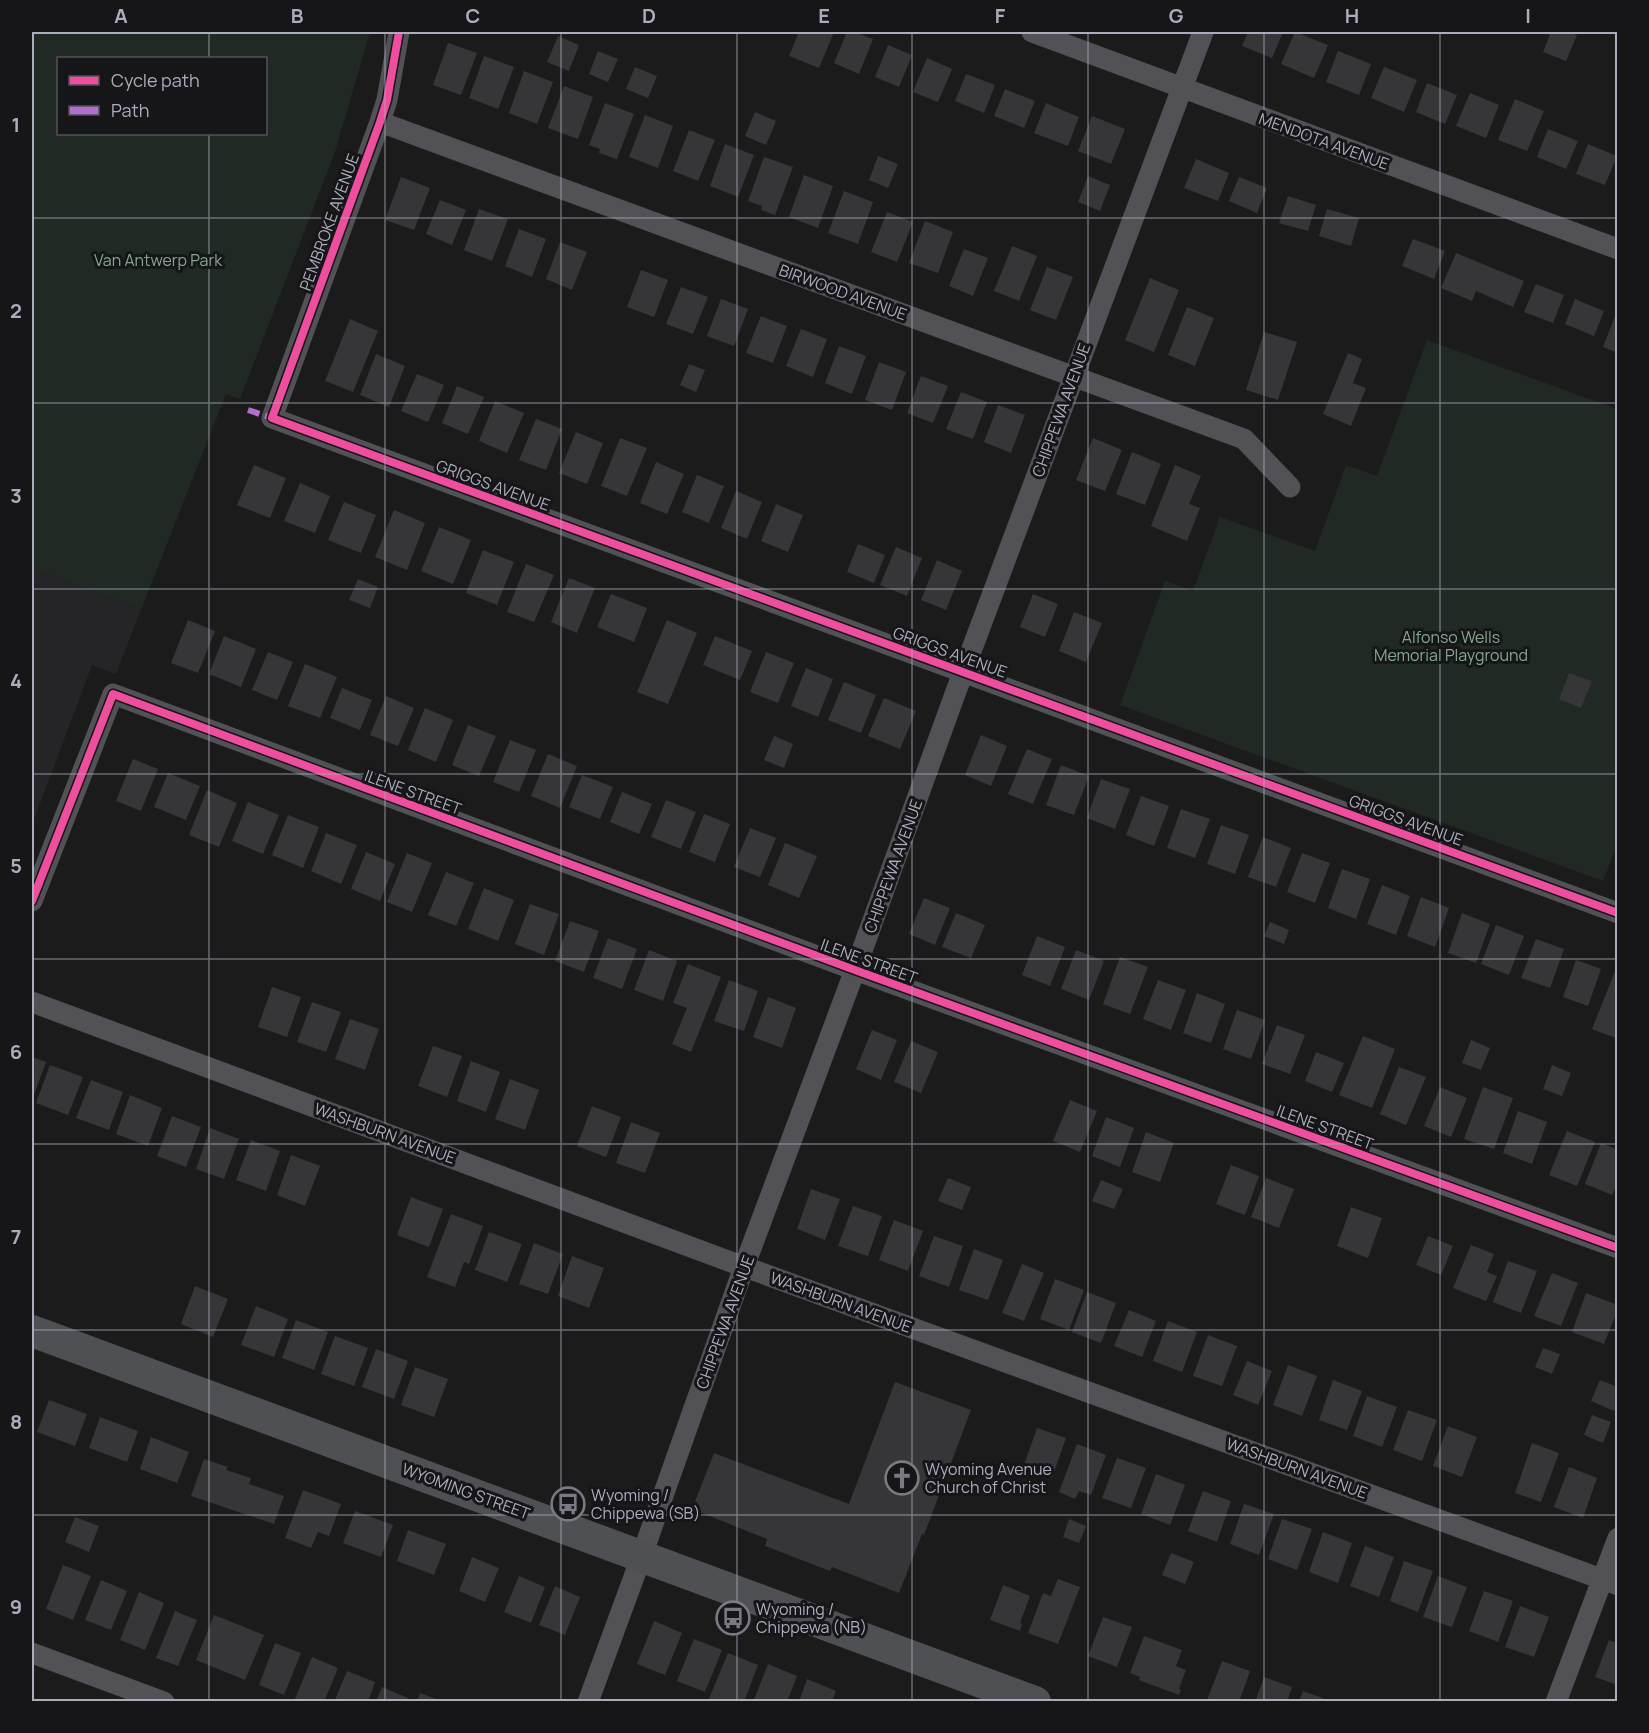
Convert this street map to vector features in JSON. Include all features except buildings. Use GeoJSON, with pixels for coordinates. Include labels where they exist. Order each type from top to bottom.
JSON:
{"type":"FeatureCollection","features":[{"type":"Feature","properties":{"kind":"street","name":"PEMBROKE AVENUE"},"geometry":{"type":"LineString","coordinates":[[272,418],[380,122],[387,100],[399,32]]}},
{"type":"Feature","properties":{"kind":"street","name":"MENDOTA AVENUE"},"geometry":{"type":"LineString","coordinates":[[1032,32],[1617,249]]}},
{"type":"Feature","properties":{"kind":"street","name":"CHIPPEWA AVENUE"},"geometry":{"type":"LineString","coordinates":[[588,1701],[744,1267],[1203,32]]}},
{"type":"Feature","properties":{"kind":"street","name":"BIRWOOD AVENUE"},"geometry":{"type":"LineString","coordinates":[[380,122],[1244,439],[1290,487]]}},
{"type":"Feature","properties":{"kind":"street","name":"GRIGGS AVENUE"},"geometry":{"type":"LineString","coordinates":[[272,418],[1617,913]]}},
{"type":"Feature","properties":{"kind":"street","name":"ILENE STREET"},"geometry":{"type":"LineString","coordinates":[[32,902],[112,694],[855,970],[1617,1248]]}},
{"type":"Feature","properties":{"kind":"street","name":"WASHBURN AVENUE"},"geometry":{"type":"LineString","coordinates":[[32,1002],[744,1267],[1610,1582]]}},
{"type":"Feature","properties":{"kind":"street","name":"WYOMING STREET"},"geometry":{"type":"LineString","coordinates":[[32,1331],[1035,1701]]}},
{"type":"Feature","properties":{"kind":"street"},"geometry":{"type":"LineString","coordinates":[[1556,1701],[1610,1582],[1617,1538]]}},
{"type":"Feature","properties":{"kind":"street"},"geometry":{"type":"LineString","coordinates":[[32,1653],[164,1701]]}},
{"type":"Feature","properties":{"kind":"shaded area"},"geometry":{"type":"Polygon","coordinates":[[[32,568],[141,610],[116,674],[92,665],[32,825],[32,568]]]}},
{"type":"Feature","properties":{"kind":"green space","name":"Van Antwerp Park"},"geometry":{"type":"Polygon","coordinates":[[[32,32],[370,32],[335,152],[240,399],[226,394],[141,610],[32,568],[32,32]]]}},
{"type":"Feature","properties":{"kind":"green space","name":"Alfonso Wells Memorial Playground"},"geometry":{"type":"Polygon","coordinates":[[[1427,340],[1617,409],[1618,841],[1603,881],[1120,705],[1165,581],[1193,591],[1220,517],[1315,551],[1346,465],[1377,476],[1427,340]]]}},
{"type":"Feature","properties":{"kind":"marked path"},"geometry":{"type":"LineString","coordinates":[[248,410],[272,418]]}},
{"type":"Feature","properties":{"kind":"cycle path"},"geometry":{"type":"LineString","coordinates":[[399,32],[387,100],[380,122],[272,418],[1618,913]]}},
{"type":"Feature","properties":{"kind":"cycle path"},"geometry":{"type":"LineString","coordinates":[[32,901],[113,694],[855,970],[1618,1248]]}},
{"type":"Feature","properties":{"kind":"place","name":"Wyoming Avenue Church of Christ"},"geometry":{"type":"Point","coordinates":[902,1478]}},
{"type":"Feature","properties":{"kind":"place","name":"Wyoming / Chippewa (SB)"},"geometry":{"type":"Point","coordinates":[568,1504]}},
{"type":"Feature","properties":{"kind":"place","name":"Wyoming / Chippewa (NB)"},"geometry":{"type":"Point","coordinates":[733,1618]}}]}
